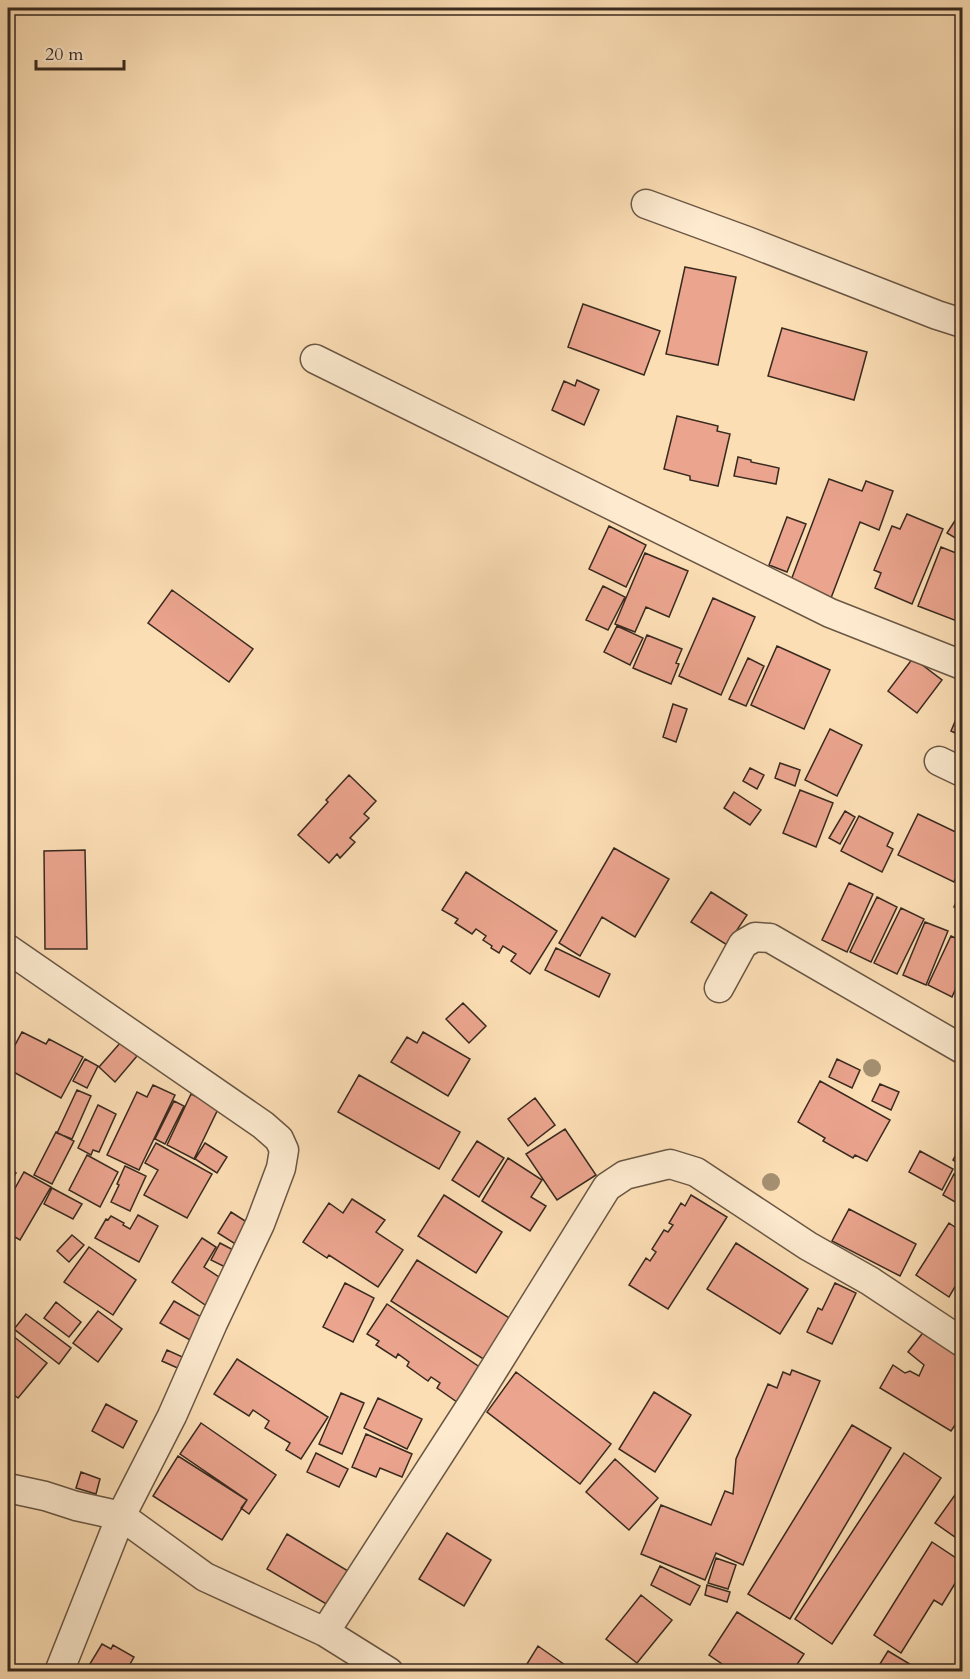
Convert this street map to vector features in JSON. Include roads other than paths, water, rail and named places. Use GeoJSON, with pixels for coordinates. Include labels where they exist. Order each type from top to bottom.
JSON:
{"type":"FeatureCollection","features":[{"type":"Feature","properties":{"kind":"street"},"geometry":{"type":"LineString","coordinates":[[646,204],[963,323]]}},
{"type":"Feature","properties":{"kind":"street"},"geometry":{"type":"LineString","coordinates":[[315,359],[830,613],[963,665]]}},
{"type":"Feature","properties":{"kind":"street"},"geometry":{"type":"LineString","coordinates":[[719,988],[742,944],[755,937],[770,938],[963,1049]]}},
{"type":"Feature","properties":{"kind":"street"},"geometry":{"type":"LineString","coordinates":[[8,949],[264,1125],[279,1139],[284,1150],[260,1224],[172,1416],[121,1516],[59,1671]]}},
{"type":"Feature","properties":{"kind":"street"},"geometry":{"type":"LineString","coordinates":[[325,1632],[474,1401],[607,1187],[625,1175],[670,1164],[696,1172],[808,1246],[870,1281],[963,1342]]}},
{"type":"Feature","properties":{"kind":"street"},"geometry":{"type":"LineString","coordinates":[[8,1488],[121,1516],[205,1577],[325,1632],[389,1671]]}}]}
